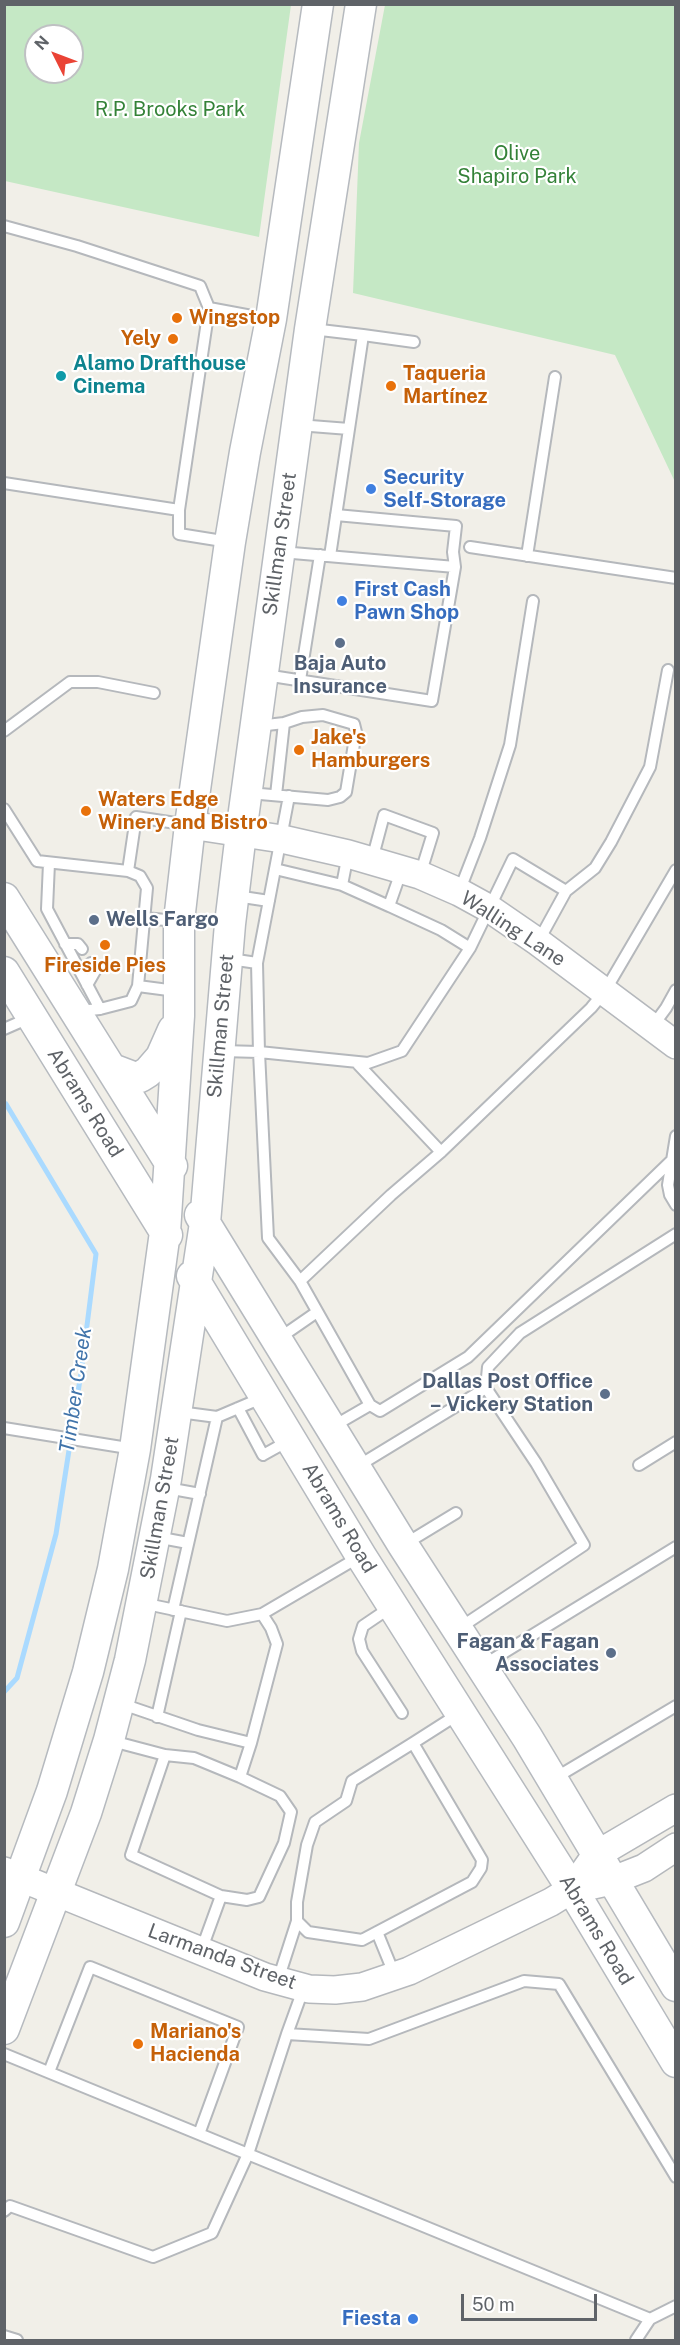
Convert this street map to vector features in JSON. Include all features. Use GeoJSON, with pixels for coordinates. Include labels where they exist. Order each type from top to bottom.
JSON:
{"type":"FeatureCollection","features":[{"type":"Feature","properties":{"kind":"main road","name":"Skillman Street"},"geometry":{"type":"LineString","coordinates":[[4,1922],[13,1875],[52,1791],[88,1672],[113,1569],[121,1447],[165,1232],[180,1004],[180,921],[190,825],[245,452],[272,319],[318,4]]}},
{"type":"Feature","properties":{"kind":"main road","name":"Skillman Street"},"geometry":{"type":"LineString","coordinates":[[4,2029],[56,1893],[109,1740],[130,1660],[165,1488],[205,1223],[226,958],[246,792],[270,724],[262,674],[310,329],[361,4]]}},
{"type":"Feature","properties":{"kind":"main road"},"geometry":{"type":"LineString","coordinates":[[231,543],[279,551]]}},
{"type":"Feature","properties":{"kind":"main road","name":"Abrams Road"},"geometry":{"type":"LineString","coordinates":[[4,898],[88,1002],[112,1069],[403,1545],[552,1780],[675,1986]]}},
{"type":"Feature","properties":{"kind":"main road","name":"Abrams Road"},"geometry":{"type":"LineString","coordinates":[[4,972],[197,1283],[364,1561],[572,1888],[675,2062]]}},
{"type":"Feature","properties":{"kind":"main road"},"geometry":{"type":"LineString","coordinates":[[112,1069],[133,1077],[140,1077],[148,1072],[161,1057],[180,1004]]}},
{"type":"Feature","properties":{"kind":"main road"},"geometry":{"type":"LineString","coordinates":[[364,1561],[403,1545]]}},
{"type":"Feature","properties":{"kind":"street","name":"Walling Lane"},"geometry":{"type":"LineString","coordinates":[[190,825],[282,839],[360,857],[411,872],[459,892],[490,909],[538,942],[675,1045]]}},
{"type":"Feature","properties":{"kind":"street","name":"Larmanda Street"},"geometry":{"type":"LineString","coordinates":[[13,1875],[278,1980],[304,1987],[335,1990],[362,1987],[395,1976],[551,1902],[572,1888],[596,1855],[675,1808]]}},
{"type":"Feature","properties":{"kind":"street","name":"Larmanda Street"},"geometry":{"type":"LineString","coordinates":[[572,1888],[611,1881],[645,1868],[675,1847]]}},
{"type":"Feature","properties":{"kind":"lane"},"geometry":{"type":"LineString","coordinates":[[4,226],[77,246],[200,286],[209,308],[179,510],[179,534],[231,543]]}},
{"type":"Feature","properties":{"kind":"lane"},"geometry":{"type":"LineString","coordinates":[[209,308],[272,319]]}},
{"type":"Feature","properties":{"kind":"lane"},"geometry":{"type":"LineString","coordinates":[[310,329],[414,342]]}},
{"type":"Feature","properties":{"kind":"lane"},"geometry":{"type":"LineString","coordinates":[[300,680],[325,556],[336,515],[363,335]]}},
{"type":"Feature","properties":{"kind":"lane"},"geometry":{"type":"LineString","coordinates":[[527,555],[555,377]]}},
{"type":"Feature","properties":{"kind":"lane"},"geometry":{"type":"LineString","coordinates":[[297,425],[349,429]]}},
{"type":"Feature","properties":{"kind":"lane"},"geometry":{"type":"LineString","coordinates":[[4,483],[179,510]]}},
{"type":"Feature","properties":{"kind":"lane"},"geometry":{"type":"LineString","coordinates":[[262,674],[432,701],[455,567],[453,552],[456,526],[336,515]]}},
{"type":"Feature","properties":{"kind":"lane"},"geometry":{"type":"LineString","coordinates":[[470,547],[675,578]]}},
{"type":"Feature","properties":{"kind":"lane"},"geometry":{"type":"LineString","coordinates":[[279,551],[455,567]]}},
{"type":"Feature","properties":{"kind":"lane"},"geometry":{"type":"LineString","coordinates":[[459,892],[480,838],[510,745],[533,601]]}},
{"type":"Feature","properties":{"kind":"lane"},"geometry":{"type":"LineString","coordinates":[[538,942],[566,891],[595,868],[650,767],[668,670]]}},
{"type":"Feature","properties":{"kind":"lane"},"geometry":{"type":"LineString","coordinates":[[4,731],[70,682],[98,682],[154,693]]}},
{"type":"Feature","properties":{"kind":"lane"},"geometry":{"type":"LineString","coordinates":[[246,792],[276,795],[289,796],[328,800],[340,797],[346,792],[356,728],[350,722],[323,715],[270,724],[276,795]]}},
{"type":"Feature","properties":{"kind":"lane"},"geometry":{"type":"LineString","coordinates":[[289,796],[257,963],[268,1238],[300,1281],[370,1404],[380,1411],[468,1357],[672,1160]]}},
{"type":"Feature","properties":{"kind":"lane"},"geometry":{"type":"LineString","coordinates":[[4,809],[37,861],[129,871],[140,876],[147,888],[138,986],[131,1001],[88,1002]]}},
{"type":"Feature","properties":{"kind":"lane"},"geometry":{"type":"LineString","coordinates":[[342,885],[384,815],[433,833],[389,906]]}},
{"type":"Feature","properties":{"kind":"lane"},"geometry":{"type":"LineString","coordinates":[[129,871],[136,818],[190,825]]}},
{"type":"Feature","properties":{"kind":"lane"},"geometry":{"type":"LineString","coordinates":[[219,1050],[368,1063],[402,1051],[470,948],[513,859],[566,891]]}},
{"type":"Feature","properties":{"kind":"lane"},"geometry":{"type":"LineString","coordinates":[[49,863],[47,909],[65,944],[88,1002]]}},
{"type":"Feature","properties":{"kind":"lane"},"geometry":{"type":"LineString","coordinates":[[275,869],[342,885],[441,930],[470,948]]}},
{"type":"Feature","properties":{"kind":"lane"},"geometry":{"type":"LineString","coordinates":[[300,1281],[574,1026],[605,991],[675,870]]}},
{"type":"Feature","properties":{"kind":"lane"},"geometry":{"type":"LineString","coordinates":[[233,896],[269,902]]}},
{"type":"Feature","properties":{"kind":"lane"},"geometry":{"type":"LineString","coordinates":[[145,918],[180,921]]}},
{"type":"Feature","properties":{"kind":"lane"},"geometry":{"type":"LineString","coordinates":[[65,944],[78,944],[82,949]]}},
{"type":"Feature","properties":{"kind":"lane"},"geometry":{"type":"LineString","coordinates":[[226,958],[257,963]]}},
{"type":"Feature","properties":{"kind":"lane"},"geometry":{"type":"LineString","coordinates":[[88,1002],[95,971],[91,963]]}},
{"type":"Feature","properties":{"kind":"lane"},"geometry":{"type":"LineString","coordinates":[[138,986],[180,1004]]}},
{"type":"Feature","properties":{"kind":"lane"},"geometry":{"type":"LineString","coordinates":[[652,1027],[666,1008],[675,990]]}},
{"type":"Feature","properties":{"kind":"lane"},"geometry":{"type":"LineString","coordinates":[[4,1029],[32,1016]]}},
{"type":"Feature","properties":{"kind":"lane"},"geometry":{"type":"LineString","coordinates":[[356,1062],[441,1152]]}},
{"type":"Feature","properties":{"kind":"lane"},"geometry":{"type":"LineString","coordinates":[[675,1136],[668,1185],[675,1205]]}},
{"type":"Feature","properties":{"kind":"lane"},"geometry":{"type":"LineString","coordinates":[[458,1629],[584,1545],[536,1463],[486,1388],[488,1367],[520,1333],[675,1234]]}},
{"type":"Feature","properties":{"kind":"lane"},"geometry":{"type":"LineString","coordinates":[[278,1339],[317,1312]]}},
{"type":"Feature","properties":{"kind":"lane"},"geometry":{"type":"LineString","coordinates":[[356,1467],[486,1388]]}},
{"type":"Feature","properties":{"kind":"lane"},"geometry":{"type":"LineString","coordinates":[[177,1411],[217,1417],[265,1397]]}},
{"type":"Feature","properties":{"kind":"lane"},"geometry":{"type":"LineString","coordinates":[[332,1427],[370,1404]]}},
{"type":"Feature","properties":{"kind":"lane"},"geometry":{"type":"LineString","coordinates":[[238,1408],[263,1455],[291,1440]]}},
{"type":"Feature","properties":{"kind":"lane"},"geometry":{"type":"LineString","coordinates":[[157,1718],[188,1543],[217,1417]]}},
{"type":"Feature","properties":{"kind":"lane"},"geometry":{"type":"LineString","coordinates":[[4,1428],[121,1447]]}},
{"type":"Feature","properties":{"kind":"lane"},"geometry":{"type":"LineString","coordinates":[[639,1465],[675,1442]]}},
{"type":"Feature","properties":{"kind":"lane"},"geometry":{"type":"LineString","coordinates":[[165,1488],[200,1494]]}},
{"type":"Feature","properties":{"kind":"lane"},"geometry":{"type":"LineString","coordinates":[[403,1545],[456,1513]]}},
{"type":"Feature","properties":{"kind":"lane"},"geometry":{"type":"LineString","coordinates":[[155,1537],[188,1543]]}},
{"type":"Feature","properties":{"kind":"lane"},"geometry":{"type":"LineString","coordinates":[[481,1666],[675,1546]]}},
{"type":"Feature","properties":{"kind":"lane"},"geometry":{"type":"LineString","coordinates":[[142,1603],[227,1621],[262,1614],[364,1561]]}},
{"type":"Feature","properties":{"kind":"lane"},"geometry":{"type":"LineString","coordinates":[[393,1606],[363,1626],[359,1639],[362,1651],[402,1713]]}},
{"type":"Feature","properties":{"kind":"lane"},"geometry":{"type":"LineString","coordinates":[[240,1778],[277,1644],[262,1614]]}},
{"type":"Feature","properties":{"kind":"lane"},"geometry":{"type":"LineString","coordinates":[[119,1703],[157,1718],[251,1743]]}},
{"type":"Feature","properties":{"kind":"lane"},"geometry":{"type":"LineString","coordinates":[[552,1780],[675,1706]]}},
{"type":"Feature","properties":{"kind":"lane"},"geometry":{"type":"LineString","coordinates":[[278,1980],[297,1921],[297,1902],[307,1845],[315,1822],[346,1801],[352,1781],[460,1713]]}},
{"type":"Feature","properties":{"kind":"lane"},"geometry":{"type":"LineString","coordinates":[[109,1740],[165,1755],[194,1758],[280,1796],[291,1812],[284,1842],[259,1896],[247,1900],[221,1896],[131,1855],[165,1755]]}},
{"type":"Feature","properties":{"kind":"lane"},"geometry":{"type":"LineString","coordinates":[[297,1921],[308,1932],[362,1940],[472,1882],[481,1868],[482,1860],[413,1743]]}},
{"type":"Feature","properties":{"kind":"lane"},"geometry":{"type":"LineString","coordinates":[[201,1951],[221,1896]]}},
{"type":"Feature","properties":{"kind":"lane"},"geometry":{"type":"LineString","coordinates":[[377,1932],[395,1976]]}},
{"type":"Feature","properties":{"kind":"lane"},"geometry":{"type":"LineString","coordinates":[[49,2072],[90,1967],[238,2027],[199,2134]]}},
{"type":"Feature","properties":{"kind":"lane"},"geometry":{"type":"LineString","coordinates":[[287,2034],[369,2039],[524,1981],[558,1984],[675,2177]]}},
{"type":"Feature","properties":{"kind":"lane"},"geometry":{"type":"LineString","coordinates":[[4,2211],[9,2206],[153,2257],[212,2233],[248,2154],[304,1987]]}},
{"type":"Feature","properties":{"kind":"lane"},"geometry":{"type":"LineString","coordinates":[[4,2054],[650,2319]]}},
{"type":"Feature","properties":{"kind":"lane"},"geometry":{"type":"LineString","coordinates":[[636,2340],[650,2319],[675,2306]]}},
{"type":"Feature","properties":{"kind":"lane"},"geometry":{"type":"LineString","coordinates":[[4,2336],[17,2340]]}},
{"type":"Feature","properties":{"kind":"green space","name":"R.P. Brooks Park"},"geometry":{"type":"Polygon","coordinates":[[[5,4],[291,5],[259,237],[5,181],[5,4]]]}},
{"type":"Feature","properties":{"kind":"green space","name":"Olive Shapiro Park"},"geometry":{"type":"Polygon","coordinates":[[[385,5],[675,5],[675,482],[615,355],[353,293],[359,143],[385,5]]]}},
{"type":"Feature","properties":{"kind":"waterway","name":"Timber Creek"},"geometry":{"type":"LineString","coordinates":[[4,1692],[17,1678],[56,1534],[81,1373],[96,1254],[6,1104]]}},
{"type":"Feature","properties":{"kind":"place","name":"Wingstop"},"geometry":{"type":"Point","coordinates":[177,318]}},
{"type":"Feature","properties":{"kind":"place","name":"Yely"},"geometry":{"type":"Point","coordinates":[173,339]}},
{"type":"Feature","properties":{"kind":"place","name":"Alamo Drafthouse Cinema"},"geometry":{"type":"Point","coordinates":[61,376]}},
{"type":"Feature","properties":{"kind":"place","name":"Taqueria Martínez"},"geometry":{"type":"Point","coordinates":[391,386]}},
{"type":"Feature","properties":{"kind":"place","name":"Security Self-Storage"},"geometry":{"type":"Point","coordinates":[371,489]}},
{"type":"Feature","properties":{"kind":"place","name":"First Cash Pawn Shop"},"geometry":{"type":"Point","coordinates":[342,601]}},
{"type":"Feature","properties":{"kind":"place","name":"Baja Auto Insurance"},"geometry":{"type":"Point","coordinates":[340,643]}},
{"type":"Feature","properties":{"kind":"place","name":"Jake's Hamburgers"},"geometry":{"type":"Point","coordinates":[299,750]}},
{"type":"Feature","properties":{"kind":"place","name":"Waters Edge Winery and Bistro"},"geometry":{"type":"Point","coordinates":[86,811]}},
{"type":"Feature","properties":{"kind":"place","name":"Wells Fargo"},"geometry":{"type":"Point","coordinates":[94,920]}},
{"type":"Feature","properties":{"kind":"place","name":"Fireside Pies"},"geometry":{"type":"Point","coordinates":[105,945]}},
{"type":"Feature","properties":{"kind":"place","name":"Dallas Post Office – Vickery Station"},"geometry":{"type":"Point","coordinates":[605,1394]}},
{"type":"Feature","properties":{"kind":"place","name":"Fagan & Fagan Associates"},"geometry":{"type":"Point","coordinates":[611,1653]}},
{"type":"Feature","properties":{"kind":"place","name":"Mariano's Hacienda"},"geometry":{"type":"Point","coordinates":[138,2044]}},
{"type":"Feature","properties":{"kind":"place","name":"Fiesta"},"geometry":{"type":"Point","coordinates":[413,2319]}}]}
